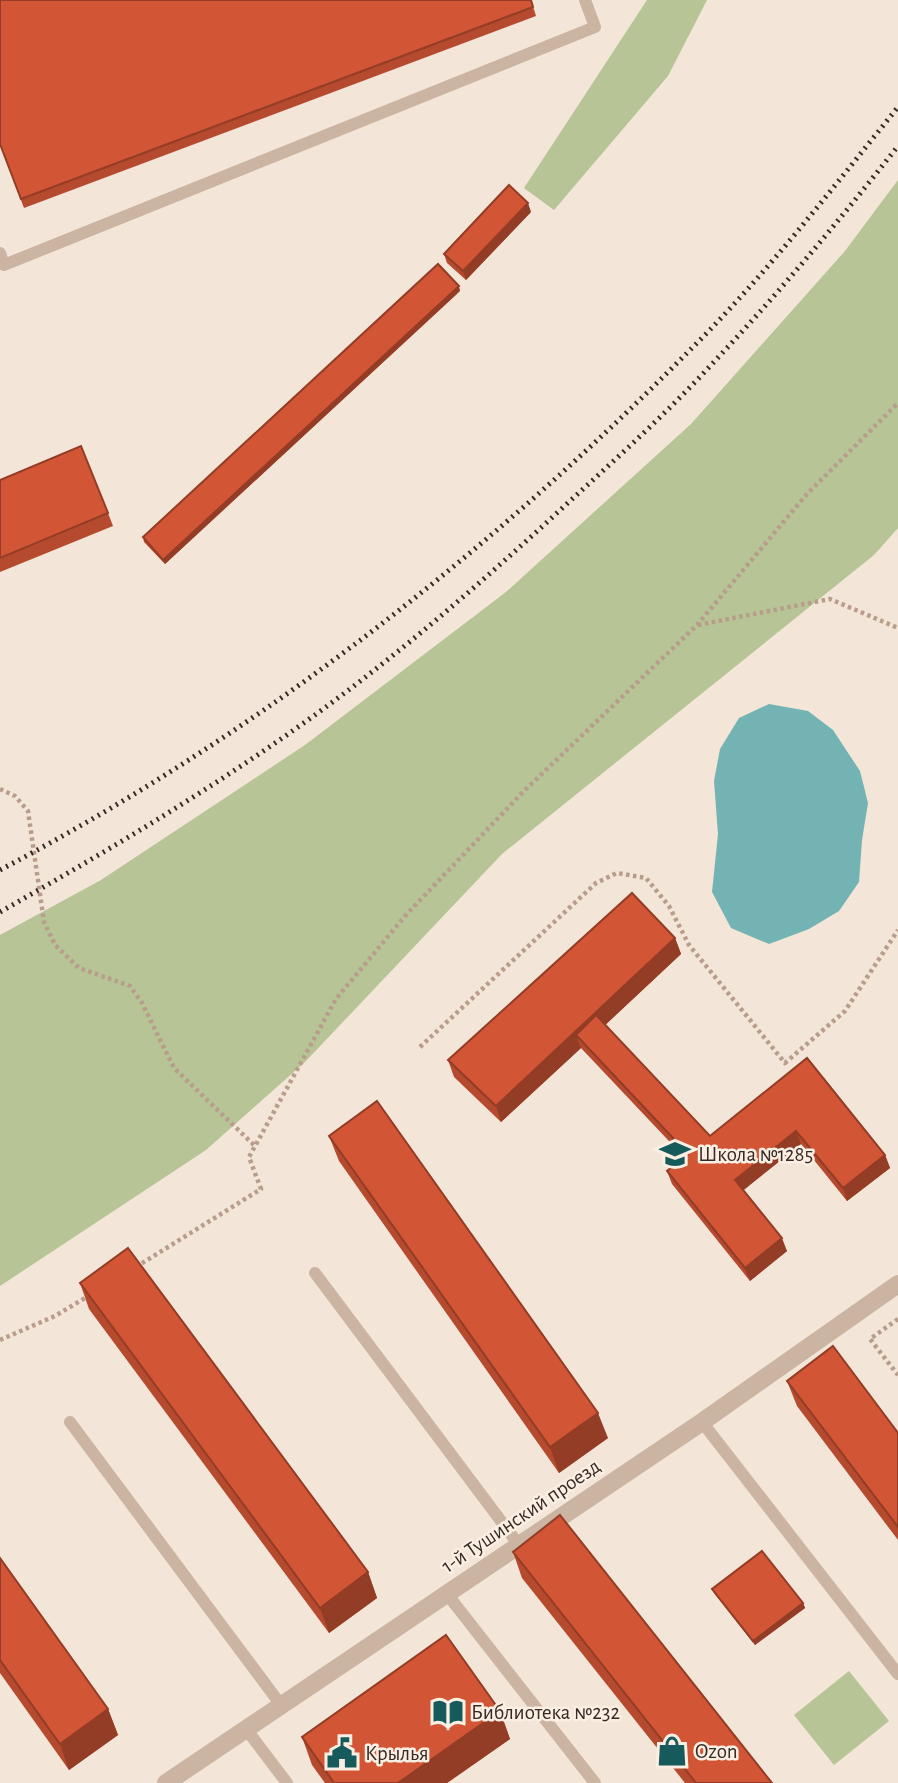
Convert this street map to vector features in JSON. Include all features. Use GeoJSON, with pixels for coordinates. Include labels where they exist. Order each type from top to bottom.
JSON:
{"type":"FeatureCollection","features":[{"type":"Feature","properties":{"kind":"street","name":"1-й Тушинский проезд"},"geometry":{"type":"LineString","coordinates":[[166,1783],[702,1422],[898,1284]]}},
{"type":"Feature","properties":{"kind":"lane"},"geometry":{"type":"LineString","coordinates":[[1,262],[595,27],[585,0]]}},
{"type":"Feature","properties":{"kind":"lane"},"geometry":{"type":"LineString","coordinates":[[315,1273],[519,1545]]}},
{"type":"Feature","properties":{"kind":"lane"},"geometry":{"type":"LineString","coordinates":[[70,1422],[281,1705]]}},
{"type":"Feature","properties":{"kind":"lane"},"geometry":{"type":"LineString","coordinates":[[702,1422],[898,1674]]}},
{"type":"Feature","properties":{"kind":"lane"},"geometry":{"type":"LineString","coordinates":[[447,1594],[595,1783]]}},
{"type":"Feature","properties":{"kind":"lane"},"geometry":{"type":"LineString","coordinates":[[246,1729],[287,1783]]}},
{"type":"Feature","properties":{"kind":"path"},"geometry":{"type":"LineString","coordinates":[[135,1267],[261,1189],[249,1157],[336,999],[405,916],[523,792],[697,625],[807,494],[898,403]]}},
{"type":"Feature","properties":{"kind":"path"},"geometry":{"type":"LineString","coordinates":[[697,625],[830,600],[898,628]]}},
{"type":"Feature","properties":{"kind":"path"},"geometry":{"type":"LineString","coordinates":[[0,789],[15,796],[28,811],[42,911],[55,945],[79,968],[130,986],[142,1003],[174,1068],[255,1146]]}},
{"type":"Feature","properties":{"kind":"path"},"geometry":{"type":"LineString","coordinates":[[420,1047],[596,883],[617,873],[646,878],[669,906],[688,945],[785,1063],[845,1011],[898,930]]}},
{"type":"Feature","properties":{"kind":"path"},"geometry":{"type":"LineString","coordinates":[[0,1340],[55,1316],[101,1288]]}},
{"type":"Feature","properties":{"kind":"path"},"geometry":{"type":"LineString","coordinates":[[898,1319],[870,1339],[898,1375]]}},
{"type":"Feature","properties":{"kind":"green space"},"geometry":{"type":"Polygon","coordinates":[[[647,0],[707,0],[668,76],[554,210],[524,188],[647,0]]]}},
{"type":"Feature","properties":{"kind":"green space"},"geometry":{"type":"Polygon","coordinates":[[[898,180],[898,528],[874,555],[502,854],[305,1062],[206,1150],[0,1286],[0,935],[101,880],[305,745],[506,592],[691,424],[845,251],[898,180]]]}},
{"type":"Feature","properties":{"kind":"green space"},"geometry":{"type":"Polygon","coordinates":[[[849,1671],[889,1721],[834,1765],[794,1715],[849,1671]]]}},
{"type":"Feature","properties":{"kind":"water"},"geometry":{"type":"Polygon","coordinates":[[[769,704],[808,711],[833,730],[860,771],[868,803],[859,882],[839,911],[809,929],[769,944],[731,928],[712,892],[718,834],[714,781],[720,749],[739,718],[769,704]]]}},
{"type":"Feature","properties":{"kind":"building"},"geometry":{"type":"Polygon","coordinates":[[[0,0],[531,0],[533,7],[21,199],[0,144],[0,0]]]}},
{"type":"Feature","properties":{"kind":"building"},"geometry":{"type":"Polygon","coordinates":[[[509,185],[528,203],[463,271],[444,254],[509,185]]]}},
{"type":"Feature","properties":{"kind":"building"},"geometry":{"type":"Polygon","coordinates":[[[438,264],[459,286],[163,560],[143,537],[438,264]]]}},
{"type":"Feature","properties":{"kind":"building"},"geometry":{"type":"Polygon","coordinates":[[[81,446],[108,513],[0,558],[0,480],[81,446]]]}},
{"type":"Feature","properties":{"kind":"building"},"geometry":{"type":"Polygon","coordinates":[[[632,893],[675,938],[496,1106],[448,1060],[632,893]]]}},
{"type":"Feature","properties":{"kind":"building"},"geometry":{"type":"Polygon","coordinates":[[[596,1015],[710,1136],[807,1058],[885,1155],[843,1188],[796,1131],[735,1180],[782,1238],[745,1268],[667,1171],[688,1154],[576,1035],[596,1015]]]}},
{"type":"Feature","properties":{"kind":"building"},"geometry":{"type":"Polygon","coordinates":[[[377,1101],[598,1413],[550,1447],[329,1136],[377,1101]]]}},
{"type":"Feature","properties":{"kind":"building"},"geometry":{"type":"Polygon","coordinates":[[[128,1248],[368,1572],[320,1608],[80,1283],[128,1248]]]}},
{"type":"Feature","properties":{"kind":"building"},"geometry":{"type":"Polygon","coordinates":[[[833,1346],[898,1433],[898,1527],[787,1381],[833,1346]]]}},
{"type":"Feature","properties":{"kind":"building"},"geometry":{"type":"Polygon","coordinates":[[[560,1515],[772,1783],[696,1783],[513,1552],[560,1515]]]}},
{"type":"Feature","properties":{"kind":"building"},"geometry":{"type":"Polygon","coordinates":[[[762,1551],[803,1603],[753,1641],[712,1589],[762,1551]]]}},
{"type":"Feature","properties":{"kind":"building"},"geometry":{"type":"Polygon","coordinates":[[[0,1558],[108,1709],[60,1744],[0,1660],[0,1558]]]}},
{"type":"Feature","properties":{"kind":"building"},"geometry":{"type":"Polygon","coordinates":[[[446,1635],[500,1711],[398,1783],[334,1783],[302,1737],[446,1635]]]}},
{"type":"Feature","properties":{"kind":"railway"},"geometry":{"type":"LineString","coordinates":[[0,870],[95,817],[278,700],[366,636],[452,568],[535,497],[693,347],[747,290],[898,107]]}},
{"type":"Feature","properties":{"kind":"railway"},"geometry":{"type":"LineString","coordinates":[[0,912],[122,841],[241,766],[352,688],[448,610],[606,468],[695,382],[784,284],[898,146]]}},
{"type":"Feature","properties":{"kind":"place","name":"Школа №1285"},"geometry":{"type":"Point","coordinates":[675,1154]}},
{"type":"Feature","properties":{"kind":"place","name":"Библиотека №232"},"geometry":{"type":"Point","coordinates":[448,1712]}},
{"type":"Feature","properties":{"kind":"place","name":"Ozon"},"geometry":{"type":"Point","coordinates":[672,1751]}},
{"type":"Feature","properties":{"kind":"place","name":"Крылья"},"geometry":{"type":"Point","coordinates":[342,1753]}}]}
